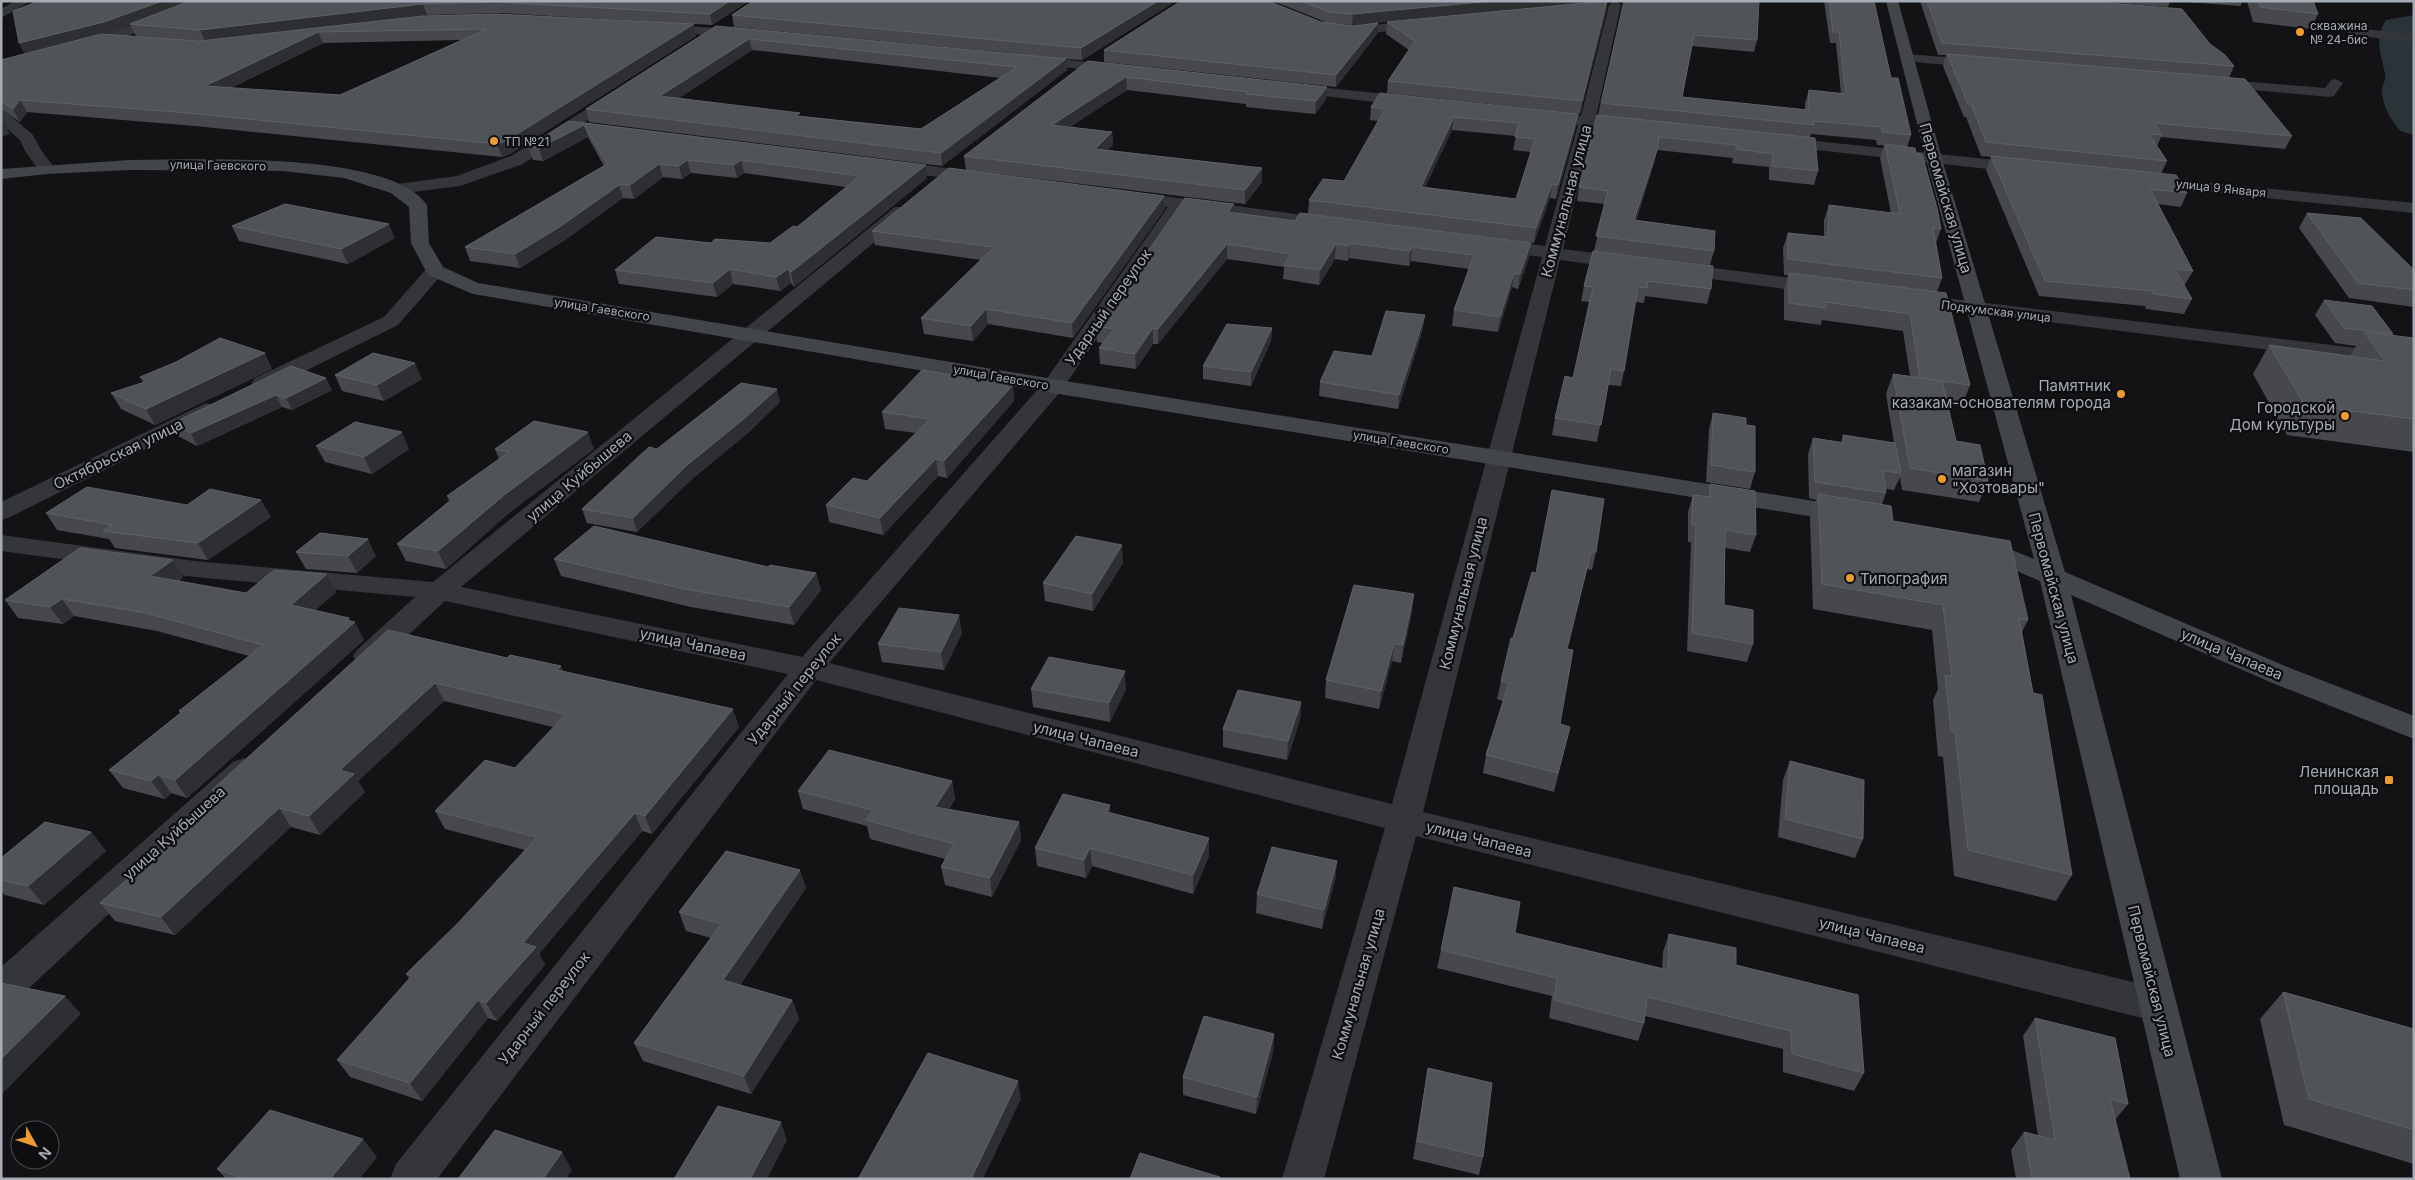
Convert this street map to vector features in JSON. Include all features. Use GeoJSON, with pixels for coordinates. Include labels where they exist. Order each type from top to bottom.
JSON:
{"type":"FeatureCollection","features":[{"type":"Feature","properties":{"kind":"main road","name":"Первомайская улица"},"geometry":{"type":"LineString","coordinates":[[1892,1],[1934,159],[2052,574],[2201,1179]]}},
{"type":"Feature","properties":{"kind":"main road","name":"улица Гаевского"},"geometry":{"type":"LineString","coordinates":[[1,174],[47,169],[129,165],[283,166],[346,173],[397,189],[418,205],[420,243],[434,271],[473,288],[751,333],[1053,386],[1868,518]]}},
{"type":"Feature","properties":{"kind":"main road"},"geometry":{"type":"LineString","coordinates":[[1964,538],[2052,574]]}},
{"type":"Feature","properties":{"kind":"main road","name":"улица Чапаева"},"geometry":{"type":"LineString","coordinates":[[2052,574],[2253,664],[2414,728]]}},
{"type":"Feature","properties":{"kind":"street"},"geometry":{"type":"LineString","coordinates":[[1,14],[25,1]]}},
{"type":"Feature","properties":{"kind":"street"},"geometry":{"type":"LineString","coordinates":[[87,44],[216,1]]}},
{"type":"Feature","properties":{"kind":"street","name":"Коммунальная улица"},"geometry":{"type":"LineString","coordinates":[[1303,1179],[1404,820],[1587,121],[1614,4]]}},
{"type":"Feature","properties":{"kind":"street"},"geometry":{"type":"LineString","coordinates":[[690,47],[738,16]]}},
{"type":"Feature","properties":{"kind":"street"},"geometry":{"type":"LineString","coordinates":[[1326,29],[1352,31],[1439,23]]}},
{"type":"Feature","properties":{"kind":"street"},"geometry":{"type":"LineString","coordinates":[[645,27],[763,36]]}},
{"type":"Feature","properties":{"kind":"street"},"geometry":{"type":"LineString","coordinates":[[2354,32],[2414,38]]}},
{"type":"Feature","properties":{"kind":"street"},"geometry":{"type":"LineString","coordinates":[[106,39],[142,43]]}},
{"type":"Feature","properties":{"kind":"street"},"geometry":{"type":"LineString","coordinates":[[1062,84],[1085,66],[1117,46]]}},
{"type":"Feature","properties":{"kind":"street"},"geometry":{"type":"LineString","coordinates":[[1907,58],[1995,65]]}},
{"type":"Feature","properties":{"kind":"street"},"geometry":{"type":"LineString","coordinates":[[1017,59],[1134,71]]}},
{"type":"Feature","properties":{"kind":"street"},"geometry":{"type":"LineString","coordinates":[[2202,82],[2329,93],[2336,84]]}},
{"type":"Feature","properties":{"kind":"street"},"geometry":{"type":"LineString","coordinates":[[397,189],[460,181],[517,160],[633,84]]}},
{"type":"Feature","properties":{"kind":"street"},"geometry":{"type":"LineString","coordinates":[[1272,86],[1430,104]]}},
{"type":"Feature","properties":{"kind":"street"},"geometry":{"type":"LineString","coordinates":[[1,115],[27,138],[33,151],[47,169]]}},
{"type":"Feature","properties":{"kind":"street"},"geometry":{"type":"LineString","coordinates":[[1528,115],[1646,128]]}},
{"type":"Feature","properties":{"kind":"street"},"geometry":{"type":"LineString","coordinates":[[567,126],[597,130]]}},
{"type":"Feature","properties":{"kind":"street"},"geometry":{"type":"LineString","coordinates":[[1764,140],[2042,170]]}},
{"type":"Feature","properties":{"kind":"street","name":"улица Куйбышева"},"geometry":{"type":"LineString","coordinates":[[351,671],[439,591],[751,333],[971,155]]}},
{"type":"Feature","properties":{"kind":"street"},"geometry":{"type":"LineString","coordinates":[[870,164],[996,179]]}},
{"type":"Feature","properties":{"kind":"street","name":"улица 9 Января"},"geometry":{"type":"LineString","coordinates":[[2130,179],[2414,208]]}},
{"type":"Feature","properties":{"kind":"street"},"geometry":{"type":"LineString","coordinates":[[1112,194],[1347,226]]}},
{"type":"Feature","properties":{"kind":"street","name":"Ударный переулок"},"geometry":{"type":"LineString","coordinates":[[411,1179],[809,668],[1053,386],[1180,203]]}},
{"type":"Feature","properties":{"kind":"street"},"geometry":{"type":"LineString","coordinates":[[1474,243],[1640,264]]}},
{"type":"Feature","properties":{"kind":"street"},"geometry":{"type":"LineString","coordinates":[[1660,267],[1844,291]]}},
{"type":"Feature","properties":{"kind":"street","name":"Октябрьская улица"},"geometry":{"type":"LineString","coordinates":[[1,512],[391,321],[434,271]]}},
{"type":"Feature","properties":{"kind":"street","name":"Подкумская улица"},"geometry":{"type":"LineString","coordinates":[[1892,298],[2414,362]]}},
{"type":"Feature","properties":{"kind":"street","name":"улица Чапаева"},"geometry":{"type":"LineString","coordinates":[[1,544],[195,569],[439,591],[809,668],[1404,820],[2158,1006]]}},
{"type":"Feature","properties":{"kind":"street","name":"улица Куйбышева"},"geometry":{"type":"LineString","coordinates":[[1,991],[264,751]]}},
{"type":"Feature","properties":{"kind":"building"},"geometry":{"type":"Polygon","coordinates":[[[39,1],[162,1],[104,22],[19,43],[13,11],[39,1]]]}},
{"type":"Feature","properties":{"kind":"building"},"geometry":{"type":"Polygon","coordinates":[[[190,1],[730,1],[710,14],[496,2],[423,4],[200,30],[130,24],[190,1]]]}},
{"type":"Feature","properties":{"kind":"building"},"geometry":{"type":"Polygon","coordinates":[[[753,1],[1158,1],[1081,48],[732,15],[753,1]]]}},
{"type":"Feature","properties":{"kind":"building"},"geometry":{"type":"Polygon","coordinates":[[[1181,1],[1268,1],[1321,22],[1353,26],[1378,23],[1336,75],[1104,50],[1181,1]]]}},
{"type":"Feature","properties":{"kind":"building"},"geometry":{"type":"Polygon","coordinates":[[[1301,1],[1492,1],[1353,14],[1329,12],[1301,1]]]}},
{"type":"Feature","properties":{"kind":"building"},"geometry":{"type":"Polygon","coordinates":[[[1607,1],[1582,101],[1388,81],[1415,41],[1387,22],[1607,1]]]}},
{"type":"Feature","properties":{"kind":"building"},"geometry":{"type":"Polygon","coordinates":[[[1624,1],[1759,1],[1757,40],[1694,35],[1682,97],[1808,110],[1809,90],[1846,94],[1839,32],[1833,32],[1829,1],[1874,1],[1891,78],[1898,78],[1911,135],[1882,132],[1881,127],[1813,121],[1814,125],[1601,103],[1624,1]]]}},
{"type":"Feature","properties":{"kind":"building"},"geometry":{"type":"Polygon","coordinates":[[[1927,1],[2084,1],[2182,9],[2210,44],[2225,55],[2234,66],[1942,43],[1927,1]]]}},
{"type":"Feature","properties":{"kind":"building"},"geometry":{"type":"Polygon","coordinates":[[[2258,1],[2313,1],[2318,14],[2260,7],[2258,1]]]}},
{"type":"Feature","properties":{"kind":"building"},"geometry":{"type":"Polygon","coordinates":[[[496,14],[694,24],[506,141],[497,144],[189,113],[20,100],[13,109],[1,101],[1,60],[101,34],[200,41],[423,16],[496,14]],[[487,29],[318,32],[205,86],[340,95],[487,29]]]}},
{"type":"Feature","properties":{"kind":"building"},"geometry":{"type":"Polygon","coordinates":[[[716,26],[1066,59],[941,153],[586,109],[716,26]],[[749,39],[660,96],[800,113],[796,116],[921,129],[1017,67],[749,39]]]}},
{"type":"Feature","properties":{"kind":"building"},"geometry":{"type":"Polygon","coordinates":[[[1947,54],[2245,79],[2292,136],[2154,123],[2162,135],[2149,134],[2167,161],[1986,142],[1971,104],[1968,104],[1947,54]]]}},
{"type":"Feature","properties":{"kind":"building"},"geometry":{"type":"Polygon","coordinates":[[[1088,61],[1327,87],[1316,101],[1246,94],[1248,92],[1126,77],[1052,125],[1112,132],[1095,149],[1262,168],[1245,190],[964,156],[1088,61]]]}},
{"type":"Feature","properties":{"kind":"building"},"geometry":{"type":"Polygon","coordinates":[[[1380,93],[1578,114],[1558,185],[1552,184],[1536,228],[1309,200],[1323,179],[1344,181],[1385,109],[1371,107],[1380,93]],[[1454,117],[1421,187],[1516,199],[1535,139],[1515,137],[1519,123],[1454,117]]]}},
{"type":"Feature","properties":{"kind":"building"},"geometry":{"type":"Polygon","coordinates":[[[1597,115],[1815,138],[1818,171],[1772,166],[1773,154],[1736,149],[1736,145],[1659,137],[1657,150],[1634,220],[1715,231],[1714,251],[1596,236],[1608,191],[1579,187],[1597,115]]]}},
{"type":"Feature","properties":{"kind":"building"},"geometry":{"type":"Polygon","coordinates":[[[569,121],[926,165],[791,272],[788,269],[776,277],[730,269],[713,283],[615,270],[656,237],[711,243],[715,239],[770,243],[793,226],[797,227],[860,176],[741,160],[734,165],[687,160],[679,166],[659,164],[630,185],[619,185],[561,226],[515,254],[465,247],[607,164],[584,125],[539,148],[528,147],[569,121]]]}},
{"type":"Feature","properties":{"kind":"building"},"geometry":{"type":"Polygon","coordinates":[[[1885,144],[1915,148],[1916,153],[1922,154],[1941,229],[1933,228],[1942,278],[1788,259],[1788,233],[1828,237],[1829,205],[1900,214],[1885,144]]]}},
{"type":"Feature","properties":{"kind":"building"},"geometry":{"type":"Polygon","coordinates":[[[1991,156],[2176,175],[2187,193],[2150,189],[2193,271],[2175,269],[2192,299],[2154,294],[2152,291],[2045,281],[1991,156]]]}},
{"type":"Feature","properties":{"kind":"building"},"geometry":{"type":"Polygon","coordinates":[[[949,168],[1164,196],[1072,323],[986,309],[971,326],[921,318],[994,247],[872,231],[949,168]]]}},
{"type":"Feature","properties":{"kind":"building"},"geometry":{"type":"Polygon","coordinates":[[[1185,198],[1234,204],[1228,212],[1295,221],[1300,213],[1531,243],[1520,274],[1514,273],[1500,317],[1454,310],[1474,255],[1412,247],[1410,251],[1350,243],[1349,246],[1336,244],[1320,270],[1284,265],[1291,254],[1227,244],[1158,329],[1153,328],[1135,354],[1099,348],[1114,329],[1096,326],[1185,198]]]}},
{"type":"Feature","properties":{"kind":"building"},"geometry":{"type":"Polygon","coordinates":[[[285,204],[389,224],[341,249],[232,226],[285,204]]]}},
{"type":"Feature","properties":{"kind":"building"},"geometry":{"type":"Polygon","coordinates":[[[2307,213],[2361,218],[2414,270],[2414,290],[2358,283],[2307,213]]]}},
{"type":"Feature","properties":{"kind":"building"},"geometry":{"type":"Polygon","coordinates":[[[1593,251],[1713,266],[1711,289],[1648,281],[1647,288],[1638,287],[1624,371],[1611,369],[1601,425],[1555,418],[1565,376],[1573,378],[1593,287],[1584,286],[1593,251]]]}},
{"type":"Feature","properties":{"kind":"building"},"geometry":{"type":"Polygon","coordinates":[[[1789,273],[1946,293],[1970,385],[1920,378],[1910,314],[1826,302],[1826,308],[1789,303],[1789,273]]]}},
{"type":"Feature","properties":{"kind":"building"},"geometry":{"type":"Polygon","coordinates":[[[2324,300],[2372,306],[2393,334],[2344,328],[2324,300]]]}},
{"type":"Feature","properties":{"kind":"building"},"geometry":{"type":"Polygon","coordinates":[[[1386,311],[1425,315],[1399,395],[1320,382],[1334,351],[1372,356],[1386,311]]]}},
{"type":"Feature","properties":{"kind":"building"},"geometry":{"type":"Polygon","coordinates":[[[1227,324],[1272,328],[1251,372],[1203,366],[1227,324]]]}},
{"type":"Feature","properties":{"kind":"building"},"geometry":{"type":"Polygon","coordinates":[[[2364,332],[2414,338],[2414,419],[2305,405],[2269,345],[2385,361],[2364,332]]]}},
{"type":"Feature","properties":{"kind":"building"},"geometry":{"type":"Polygon","coordinates":[[[220,338],[265,353],[146,409],[111,393],[148,381],[140,377],[176,362],[220,338]]]}},
{"type":"Feature","properties":{"kind":"building"},"geometry":{"type":"Polygon","coordinates":[[[373,353],[415,363],[377,385],[335,375],[373,353]]]}},
{"type":"Feature","properties":{"kind":"building"},"geometry":{"type":"Polygon","coordinates":[[[291,366],[326,378],[286,398],[276,395],[191,433],[171,424],[291,366]]]}},
{"type":"Feature","properties":{"kind":"building"},"geometry":{"type":"Polygon","coordinates":[[[922,370],[1013,385],[944,461],[936,459],[880,518],[826,505],[853,478],[867,481],[930,419],[882,412],[922,370]]]}},
{"type":"Feature","properties":{"kind":"building"},"geometry":{"type":"Polygon","coordinates":[[[1893,374],[1942,381],[1956,441],[1980,445],[1988,481],[1910,468],[1893,374]]]}},
{"type":"Feature","properties":{"kind":"building"},"geometry":{"type":"Polygon","coordinates":[[[741,383],[777,389],[686,466],[633,518],[582,509],[649,447],[657,449],[741,383]]]}},
{"type":"Feature","properties":{"kind":"building"},"geometry":{"type":"Polygon","coordinates":[[[1713,413],[1746,418],[1746,425],[1755,426],[1755,472],[1711,465],[1713,413]]]}},
{"type":"Feature","properties":{"kind":"building"},"geometry":{"type":"Polygon","coordinates":[[[534,421],[588,432],[503,496],[438,551],[397,544],[454,498],[447,496],[509,452],[495,449],[534,421]]]}},
{"type":"Feature","properties":{"kind":"building"},"geometry":{"type":"Polygon","coordinates":[[[355,422],[402,432],[364,457],[316,446],[355,422]]]}},
{"type":"Feature","properties":{"kind":"building"},"geometry":{"type":"Polygon","coordinates":[[[1843,435],[1895,443],[1901,473],[1883,471],[1886,493],[1815,482],[1813,438],[1844,443],[1843,435]]]}},
{"type":"Feature","properties":{"kind":"building"},"geometry":{"type":"Polygon","coordinates":[[[1710,484],[1755,491],[1756,535],[1725,530],[1724,605],[1753,610],[1753,644],[1692,633],[1696,525],[1692,525],[1693,495],[1710,497],[1710,484]]]}},
{"type":"Feature","properties":{"kind":"building"},"geometry":{"type":"Polygon","coordinates":[[[87,487],[187,505],[210,489],[261,500],[198,543],[103,531],[112,525],[46,513],[87,487]]]}},
{"type":"Feature","properties":{"kind":"building"},"geometry":{"type":"Polygon","coordinates":[[[1552,490],[1604,499],[1596,552],[1591,552],[1567,649],[1573,650],[1560,724],[1570,727],[1558,773],[1486,755],[1509,683],[1501,681],[1511,638],[1513,638],[1532,572],[1536,573],[1552,490]]]}},
{"type":"Feature","properties":{"kind":"building"},"geometry":{"type":"Polygon","coordinates":[[[1818,494],[1891,506],[1893,521],[2010,541],[2028,620],[2019,619],[2033,693],[2042,695],[2072,875],[1968,850],[1955,732],[1951,731],[1945,675],[1952,676],[1943,605],[1822,584],[1818,494]]]}},
{"type":"Feature","properties":{"kind":"building"},"geometry":{"type":"Polygon","coordinates":[[[594,526],[768,567],[770,565],[816,573],[789,607],[685,589],[554,559],[594,526]]]}},
{"type":"Feature","properties":{"kind":"building"},"geometry":{"type":"Polygon","coordinates":[[[320,533],[368,539],[348,556],[296,552],[320,533]]]}},
{"type":"Feature","properties":{"kind":"building"},"geometry":{"type":"Polygon","coordinates":[[[1076,536],[1122,545],[1092,594],[1043,583],[1076,536]]]}},
{"type":"Feature","properties":{"kind":"building"},"geometry":{"type":"Polygon","coordinates":[[[80,548],[173,560],[150,576],[246,593],[274,570],[327,574],[291,605],[349,618],[345,620],[355,622],[175,780],[158,775],[151,781],[109,770],[182,712],[179,711],[263,645],[146,613],[62,599],[50,607],[5,600],[80,548]]]}},
{"type":"Feature","properties":{"kind":"building"},"geometry":{"type":"Polygon","coordinates":[[[1354,585],[1414,594],[1403,645],[1394,644],[1381,691],[1326,680],[1354,585]]]}},
{"type":"Feature","properties":{"kind":"building"},"geometry":{"type":"Polygon","coordinates":[[[899,608],[959,615],[941,652],[878,644],[899,608]]]}},
{"type":"Feature","properties":{"kind":"building"},"geometry":{"type":"Polygon","coordinates":[[[388,630],[507,658],[510,655],[561,666],[557,670],[733,709],[645,816],[635,813],[523,943],[536,947],[486,1003],[478,1000],[410,1083],[337,1060],[412,976],[406,974],[460,921],[537,837],[435,811],[485,760],[515,768],[566,714],[435,683],[340,770],[354,774],[309,816],[279,808],[161,917],[100,903],[225,794],[212,790],[388,630]]]}},
{"type":"Feature","properties":{"kind":"building"},"geometry":{"type":"Polygon","coordinates":[[[1049,657],[1125,671],[1109,703],[1031,689],[1049,657]]]}},
{"type":"Feature","properties":{"kind":"building"},"geometry":{"type":"Polygon","coordinates":[[[1238,690],[1301,702],[1288,741],[1223,729],[1238,690]]]}},
{"type":"Feature","properties":{"kind":"building"},"geometry":{"type":"Polygon","coordinates":[[[829,750],[952,781],[935,807],[1019,822],[990,878],[941,867],[954,844],[866,820],[873,810],[798,791],[829,750]]]}},
{"type":"Feature","properties":{"kind":"building"},"geometry":{"type":"Polygon","coordinates":[[[1790,761],[1864,780],[1863,839],[1785,819],[1790,761]]]}},
{"type":"Feature","properties":{"kind":"building"},"geometry":{"type":"Polygon","coordinates":[[[1063,794],[1110,805],[1107,812],[1209,838],[1193,875],[1090,848],[1084,860],[1035,848],[1063,794]]]}},
{"type":"Feature","properties":{"kind":"building"},"geometry":{"type":"Polygon","coordinates":[[[45,822],[91,832],[28,886],[1,880],[1,858],[45,822]]]}},
{"type":"Feature","properties":{"kind":"building"},"geometry":{"type":"Polygon","coordinates":[[[1272,847],[1337,861],[1324,910],[1257,894],[1272,847]]]}},
{"type":"Feature","properties":{"kind":"building"},"geometry":{"type":"Polygon","coordinates":[[[726,851],[800,870],[723,980],[792,1000],[744,1076],[634,1043],[721,924],[679,912],[726,851]]]}},
{"type":"Feature","properties":{"kind":"building"},"geometry":{"type":"Polygon","coordinates":[[[1454,887],[1520,902],[1515,933],[1668,970],[1669,934],[1736,948],[1736,965],[1858,995],[1864,1073],[1792,1054],[1791,1031],[1647,997],[1644,1023],[1554,1000],[1557,978],[1441,950],[1454,887]]]}},
{"type":"Feature","properties":{"kind":"building"},"geometry":{"type":"Polygon","coordinates":[[[1,983],[65,996],[1,1059],[1,983]]]}},
{"type":"Feature","properties":{"kind":"building"},"geometry":{"type":"Polygon","coordinates":[[[2283,992],[2414,1029],[2414,1130],[2309,1099],[2283,992]]]}},
{"type":"Feature","properties":{"kind":"building"},"geometry":{"type":"Polygon","coordinates":[[[1204,1016],[1274,1034],[1257,1097],[1183,1077],[1204,1016]]]}},
{"type":"Feature","properties":{"kind":"building"},"geometry":{"type":"Polygon","coordinates":[[[2035,1018],[2115,1038],[2128,1104],[2110,1099],[2130,1179],[2032,1179],[2024,1132],[2055,1140],[2035,1018]]]}},
{"type":"Feature","properties":{"kind":"building"},"geometry":{"type":"Polygon","coordinates":[[[928,1053],[1018,1081],[971,1179],[858,1179],[928,1053]]]}},
{"type":"Feature","properties":{"kind":"building"},"geometry":{"type":"Polygon","coordinates":[[[1428,1068],[1492,1083],[1483,1157],[1417,1141],[1428,1068]]]}},
{"type":"Feature","properties":{"kind":"building"},"geometry":{"type":"Polygon","coordinates":[[[718,1106],[781,1122],[750,1179],[674,1179],[718,1106]]]}},
{"type":"Feature","properties":{"kind":"building"},"geometry":{"type":"Polygon","coordinates":[[[270,1110],[363,1139],[330,1179],[244,1179],[217,1169],[270,1110]]]}},
{"type":"Feature","properties":{"kind":"building"},"geometry":{"type":"Polygon","coordinates":[[[495,1130],[562,1152],[543,1179],[458,1179],[495,1130]]]}},
{"type":"Feature","properties":{"kind":"building"},"geometry":{"type":"Polygon","coordinates":[[[1140,1153],[1220,1177],[1219,1179],[1130,1179],[1140,1153]]]}},
{"type":"Feature","properties":{"kind":"waterway"},"geometry":{"type":"LineString","coordinates":[[2414,25],[2398,27],[2396,52],[2404,76],[2400,91],[2405,111],[2414,123]]}},
{"type":"Feature","properties":{"kind":"place","name":"скважина № 24-бис"},"geometry":{"type":"Point","coordinates":[2300,32]}},
{"type":"Feature","properties":{"kind":"place","name":"ТП №21"},"geometry":{"type":"Point","coordinates":[494,141]}},
{"type":"Feature","properties":{"kind":"place","name":"Памятник казакам-основателям города"},"geometry":{"type":"Point","coordinates":[2121,394]}},
{"type":"Feature","properties":{"kind":"place","name":"Городской Дом культуры"},"geometry":{"type":"Point","coordinates":[2345,416]}},
{"type":"Feature","properties":{"kind":"place","name":"магазин \"Хозтовары\""},"geometry":{"type":"Point","coordinates":[1942,479]}},
{"type":"Feature","properties":{"kind":"place","name":"Типография"},"geometry":{"type":"Point","coordinates":[1850,578]}},
{"type":"Feature","properties":{"kind":"place","name":"Ленинская площадь"},"geometry":{"type":"Point","coordinates":[2389,780]}}]}
